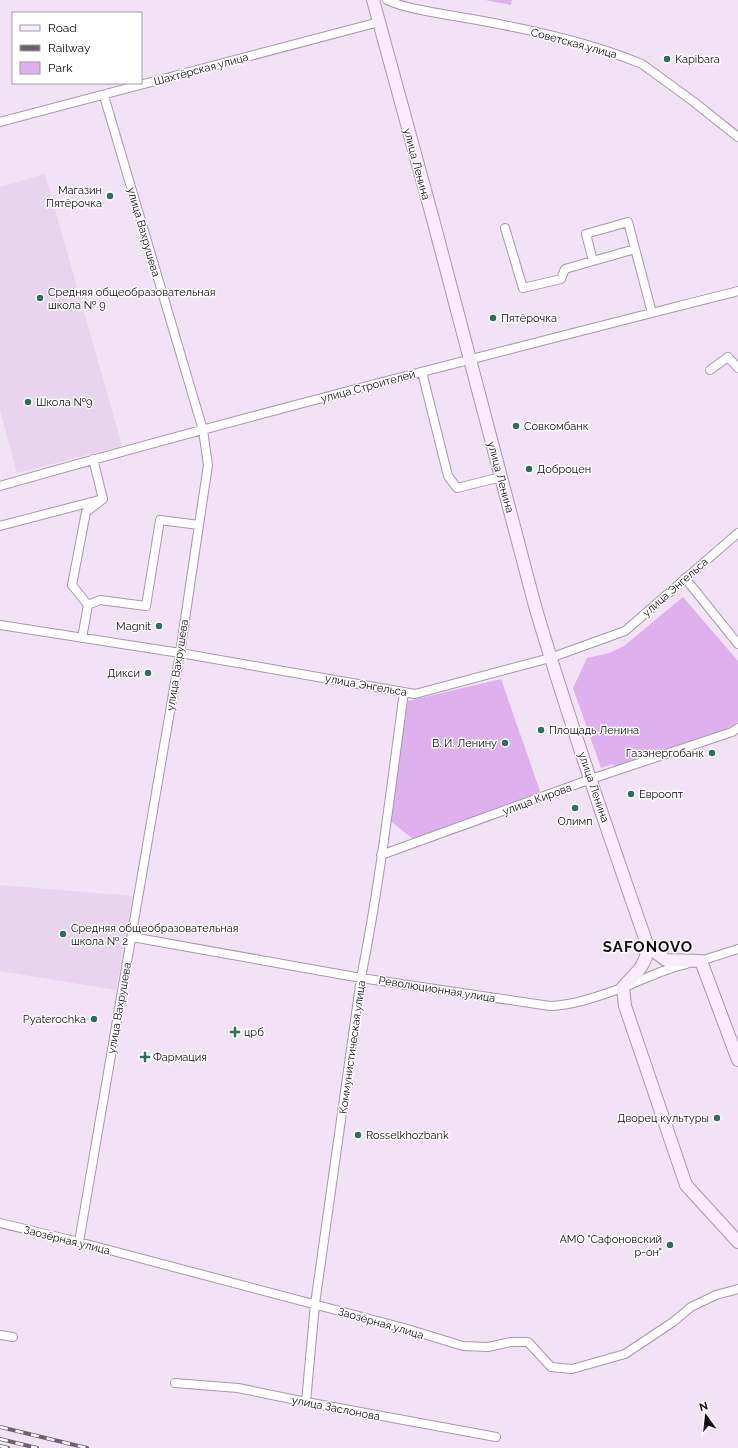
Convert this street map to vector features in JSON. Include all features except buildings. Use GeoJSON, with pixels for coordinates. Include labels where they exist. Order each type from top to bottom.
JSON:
{"type":"FeatureCollection","features":[{"type":"Feature","properties":{"kind":"main road","name":"улица Ленина"},"geometry":{"type":"LineString","coordinates":[[373,0],[550,658],[648,947]]}},
{"type":"Feature","properties":{"kind":"main road"},"geometry":{"type":"LineString","coordinates":[[648,947],[666,960],[701,961],[738,1060]]}},
{"type":"Feature","properties":{"kind":"main road"},"geometry":{"type":"LineString","coordinates":[[648,947],[647,957],[644,963],[623,987],[625,1006],[686,1185],[738,1242]]}},
{"type":"Feature","properties":{"kind":"street","name":"Советская улица"},"geometry":{"type":"LineString","coordinates":[[387,0],[411,8],[516,27],[585,44],[633,60],[642,64],[694,102],[738,137]]}},
{"type":"Feature","properties":{"kind":"street","name":"Шахтёрская улица"},"geometry":{"type":"LineString","coordinates":[[0,122],[104,96],[244,57],[379,22]]}},
{"type":"Feature","properties":{"kind":"street","name":"улица Вахрушева"},"geometry":{"type":"LineString","coordinates":[[79,1242],[180,653],[208,465],[203,430],[104,96]]}},
{"type":"Feature","properties":{"kind":"street"},"geometry":{"type":"LineString","coordinates":[[593,261],[586,234],[628,222],[652,313]]}},
{"type":"Feature","properties":{"kind":"street"},"geometry":{"type":"LineString","coordinates":[[506,228],[523,288],[561,279],[566,269],[635,249]]}},
{"type":"Feature","properties":{"kind":"street","name":"улица Строителей"},"geometry":{"type":"LineString","coordinates":[[0,486],[93,459],[422,372],[738,291]]}},
{"type":"Feature","properties":{"kind":"street"},"geometry":{"type":"LineString","coordinates":[[710,370],[728,357],[738,368]]}},
{"type":"Feature","properties":{"kind":"street"},"geometry":{"type":"LineString","coordinates":[[422,372],[448,476],[457,488],[501,476]]}},
{"type":"Feature","properties":{"kind":"street"},"geometry":{"type":"LineString","coordinates":[[93,459],[103,499]]}},
{"type":"Feature","properties":{"kind":"street"},"geometry":{"type":"LineString","coordinates":[[0,526],[103,499]]}},
{"type":"Feature","properties":{"kind":"street"},"geometry":{"type":"LineString","coordinates":[[82,638],[88,605],[72,585],[86,512],[103,499]]}},
{"type":"Feature","properties":{"kind":"street"},"geometry":{"type":"LineString","coordinates":[[88,605],[100,600],[146,606],[160,520],[200,525]]}},
{"type":"Feature","properties":{"kind":"street","name":"улица Энгельса"},"geometry":{"type":"LineString","coordinates":[[0,625],[180,653],[415,694],[550,658],[625,631],[738,533]]}},
{"type":"Feature","properties":{"kind":"street"},"geometry":{"type":"LineString","coordinates":[[685,578],[738,644]]}},
{"type":"Feature","properties":{"kind":"street","name":"Коммунистическая улица"},"geometry":{"type":"LineString","coordinates":[[306,1402],[315,1304],[361,978],[369,938],[404,692]]}},
{"type":"Feature","properties":{"kind":"street","name":"улица Кирова"},"geometry":{"type":"LineString","coordinates":[[381,855],[591,780],[732,732],[738,728]]}},
{"type":"Feature","properties":{"kind":"street","name":"Революционная улица"},"geometry":{"type":"LineString","coordinates":[[132,937],[361,978],[550,1006],[567,1005],[623,987],[667,969],[701,961]]}},
{"type":"Feature","properties":{"kind":"street"},"geometry":{"type":"LineString","coordinates":[[701,961],[738,948]]}},
{"type":"Feature","properties":{"kind":"street","name":"Заозёрная улица"},"geometry":{"type":"LineString","coordinates":[[0,1223],[79,1242],[315,1304],[404,1328],[462,1346],[488,1347],[511,1342],[528,1342],[550,1367],[572,1369],[625,1354],[673,1322],[691,1307],[716,1295],[738,1289]]}},
{"type":"Feature","properties":{"kind":"street"},"geometry":{"type":"LineString","coordinates":[[0,1335],[13,1338]]}},
{"type":"Feature","properties":{"kind":"street","name":"улица Заслонова"},"geometry":{"type":"LineString","coordinates":[[175,1383],[238,1388],[496,1437]]}},
{"type":"Feature","properties":{"kind":"shaded area","name":"Средняя общеобразовательная школа № 9"},"geometry":{"type":"Polygon","coordinates":[[[45,174],[122,446],[17,473],[0,410],[0,187],[45,174]]]}},
{"type":"Feature","properties":{"kind":"shaded area","name":"Средняя общеобразовательная школа № 2"},"geometry":{"type":"Polygon","coordinates":[[[0,885],[133,896],[116,990],[0,971],[0,885]]]}},
{"type":"Feature","properties":{"kind":"green space"},"geometry":{"type":"Polygon","coordinates":[[[485,0],[512,0],[511,5],[485,0]]]}},
{"type":"Feature","properties":{"kind":"green space"},"geometry":{"type":"Polygon","coordinates":[[[683,597],[738,661],[738,722],[721,732],[615,769],[613,764],[601,768],[573,688],[587,658],[609,653],[624,646],[683,597]]]}},
{"type":"Feature","properties":{"kind":"green space"},"geometry":{"type":"Polygon","coordinates":[[[501,679],[541,794],[413,839],[389,820],[408,701],[501,679]]]}},
{"type":"Feature","properties":{"kind":"railway"},"geometry":{"type":"LineString","coordinates":[[0,1427],[87,1448]]}},
{"type":"Feature","properties":{"kind":"railway"},"geometry":{"type":"LineString","coordinates":[[0,1439],[37,1448]]}},
{"type":"Feature","properties":{"kind":"railway"},"geometry":{"type":"LineString","coordinates":[[0,1446],[8,1448]]}},
{"type":"Feature","properties":{"kind":"place","name":"Kapibara"},"geometry":{"type":"Point","coordinates":[667,59]}},
{"type":"Feature","properties":{"kind":"place","name":"Магазин Пятёрочка"},"geometry":{"type":"Point","coordinates":[110,196]}},
{"type":"Feature","properties":{"kind":"place","name":"Средняя общеобразовательная школа № 9"},"geometry":{"type":"Point","coordinates":[40,298]}},
{"type":"Feature","properties":{"kind":"place","name":"Пятёрочка"},"geometry":{"type":"Point","coordinates":[493,318]}},
{"type":"Feature","properties":{"kind":"place","name":"Школа №9"},"geometry":{"type":"Point","coordinates":[28,402]}},
{"type":"Feature","properties":{"kind":"place","name":"Совкомбанк"},"geometry":{"type":"Point","coordinates":[516,426]}},
{"type":"Feature","properties":{"kind":"place","name":"Доброцен"},"geometry":{"type":"Point","coordinates":[529,469]}},
{"type":"Feature","properties":{"kind":"place","name":"Magnit"},"geometry":{"type":"Point","coordinates":[159,626]}},
{"type":"Feature","properties":{"kind":"place","name":"Дикси"},"geometry":{"type":"Point","coordinates":[148,673]}},
{"type":"Feature","properties":{"kind":"place","name":"Площадь Ленина"},"geometry":{"type":"Point","coordinates":[541,730]}},
{"type":"Feature","properties":{"kind":"place","name":"В. И. Ленину"},"geometry":{"type":"Point","coordinates":[505,743]}},
{"type":"Feature","properties":{"kind":"place","name":"Газэнергобанк"},"geometry":{"type":"Point","coordinates":[712,753]}},
{"type":"Feature","properties":{"kind":"place","name":"Евроопт"},"geometry":{"type":"Point","coordinates":[631,794]}},
{"type":"Feature","properties":{"kind":"place","name":"Олимп"},"geometry":{"type":"Point","coordinates":[575,808]}},
{"type":"Feature","properties":{"kind":"place","name":"Средняя общеобразовательная школа № 2"},"geometry":{"type":"Point","coordinates":[63,934]}},
{"type":"Feature","properties":{"kind":"place","name":"Pyaterochka"},"geometry":{"type":"Point","coordinates":[94,1019]}},
{"type":"Feature","properties":{"kind":"place","name":"црб"},"geometry":{"type":"Point","coordinates":[235,1032]}},
{"type":"Feature","properties":{"kind":"place","name":"Фармация"},"geometry":{"type":"Point","coordinates":[145,1057]}},
{"type":"Feature","properties":{"kind":"place","name":"Дворец культуры"},"geometry":{"type":"Point","coordinates":[717,1118]}},
{"type":"Feature","properties":{"kind":"place","name":"Rosselkhozbank"},"geometry":{"type":"Point","coordinates":[358,1135]}},
{"type":"Feature","properties":{"kind":"place","name":"АМО \"Сафоновский р-он\""},"geometry":{"type":"Point","coordinates":[670,1245]}},
{"type":"Feature","properties":{"kind":"district","name":"SAFONOVO"},"geometry":{"type":"Point","coordinates":[648,947]}}]}
